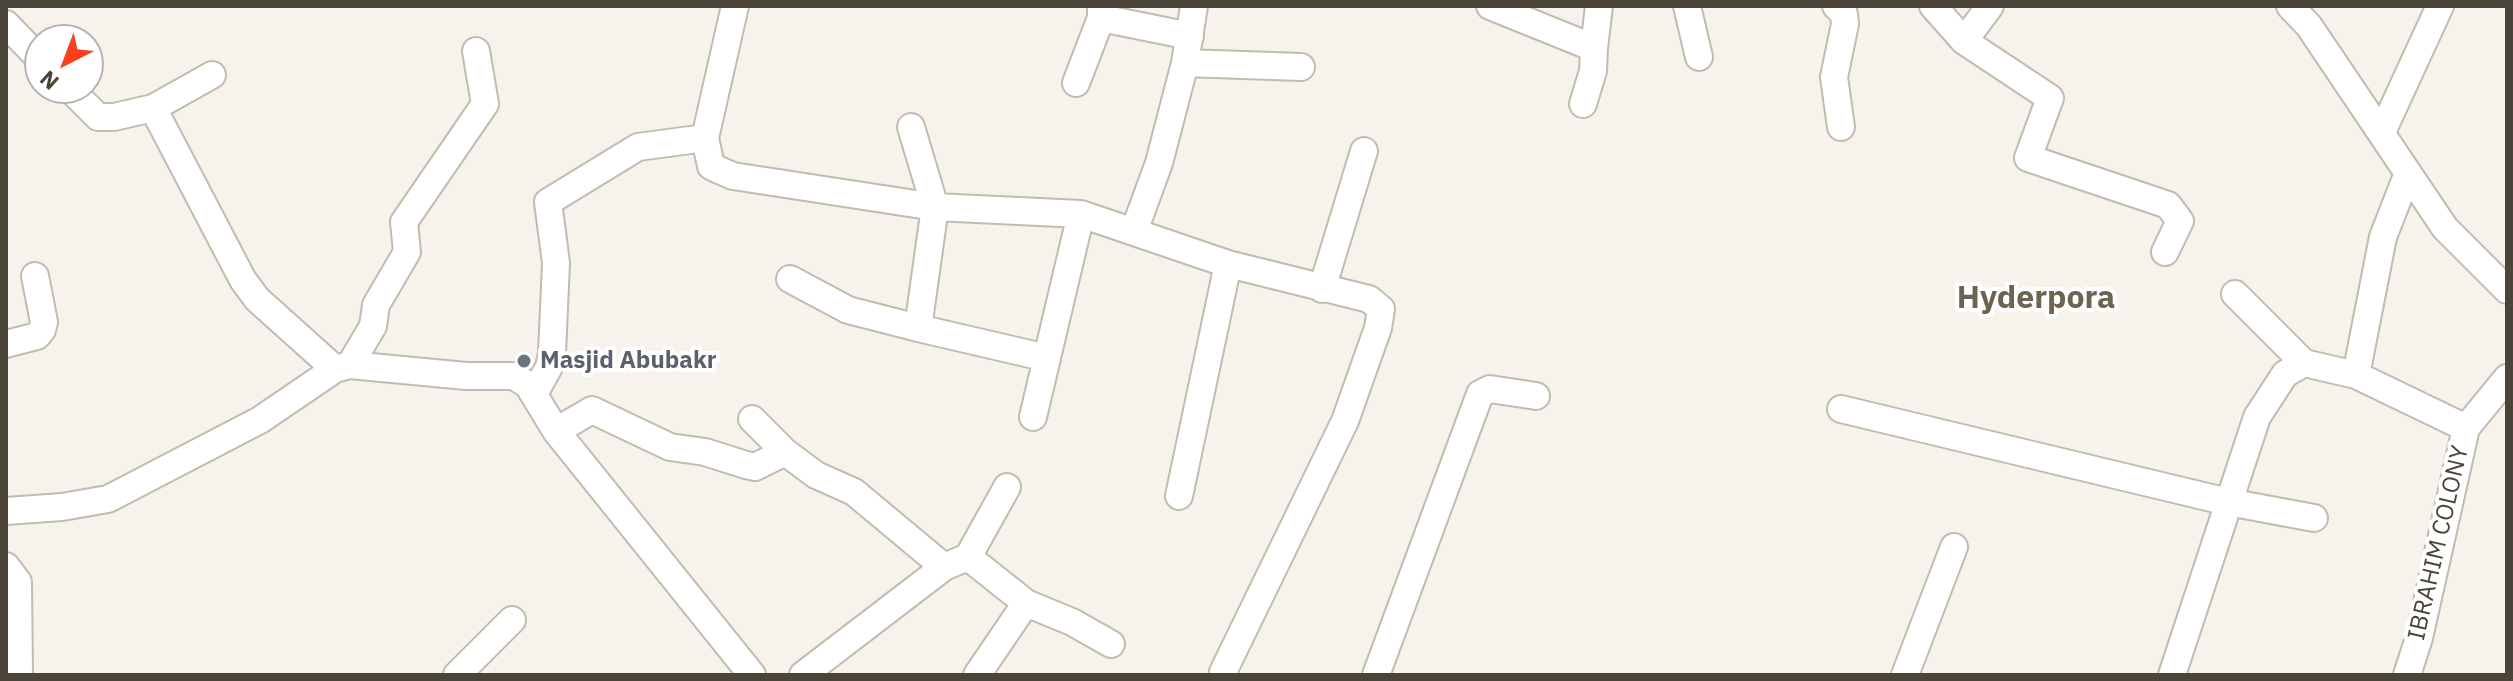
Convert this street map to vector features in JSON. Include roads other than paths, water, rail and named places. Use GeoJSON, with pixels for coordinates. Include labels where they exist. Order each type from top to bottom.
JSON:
{"type":"FeatureCollection","features":[{"type":"Feature","properties":{"kind":"street"},"geometry":{"type":"LineString","coordinates":[[735,6],[705,138],[711,166],[733,176],[935,207],[1081,214],[1228,264],[1369,299],[1381,309],[1381,318],[1345,421],[1223,672]]}},
{"type":"Feature","properties":{"kind":"street"},"geometry":{"type":"LineString","coordinates":[[1134,231],[1159,163],[1185,63],[1194,6]]}},
{"type":"Feature","properties":{"kind":"street"},"geometry":{"type":"LineString","coordinates":[[1490,6],[1594,48]]}},
{"type":"Feature","properties":{"kind":"street"},"geometry":{"type":"LineString","coordinates":[[1583,104],[1593,71],[1599,6]]}},
{"type":"Feature","properties":{"kind":"street"},"geometry":{"type":"LineString","coordinates":[[1687,6],[1699,57]]}},
{"type":"Feature","properties":{"kind":"street"},"geometry":{"type":"LineString","coordinates":[[1836,6],[1844,14],[1845,24],[1834,77],[1841,127]]}},
{"type":"Feature","properties":{"kind":"street"},"geometry":{"type":"LineString","coordinates":[[1933,6],[1964,41],[2050,98],[2028,158],[2168,205],[2180,221],[2165,252]]}},
{"type":"Feature","properties":{"kind":"street"},"geometry":{"type":"LineString","coordinates":[[1964,41],[1990,6]]}},
{"type":"Feature","properties":{"kind":"street"},"geometry":{"type":"LineString","coordinates":[[2290,6],[2309,26],[2445,228],[2507,290]]}},
{"type":"Feature","properties":{"kind":"street"},"geometry":{"type":"LineString","coordinates":[[2382,132],[2440,6]]}},
{"type":"Feature","properties":{"kind":"street"},"geometry":{"type":"LineString","coordinates":[[1076,83],[1101,12],[1190,36]]}},
{"type":"Feature","properties":{"kind":"street"},"geometry":{"type":"LineString","coordinates":[[6,24],[24,43]]}},
{"type":"Feature","properties":{"kind":"street"},"geometry":{"type":"LineString","coordinates":[[6,511],[62,507],[108,499],[260,420],[343,367],[373,326],[376,305],[407,252],[404,222],[485,104],[476,51]]}},
{"type":"Feature","properties":{"kind":"street"},"geometry":{"type":"LineString","coordinates":[[1185,63],[1301,67]]}},
{"type":"Feature","properties":{"kind":"street"},"geometry":{"type":"LineString","coordinates":[[85,104],[98,117],[153,108],[212,75]]}},
{"type":"Feature","properties":{"kind":"street"},"geometry":{"type":"LineString","coordinates":[[153,108],[243,280],[257,299],[343,367],[466,376],[514,376],[528,385],[556,431],[752,675]]}},
{"type":"Feature","properties":{"kind":"street"},"geometry":{"type":"LineString","coordinates":[[911,127],[935,207],[918,328]]}},
{"type":"Feature","properties":{"kind":"street"},"geometry":{"type":"LineString","coordinates":[[534,394],[549,367],[552,353],[556,263],[548,202],[638,147],[705,138]]}},
{"type":"Feature","properties":{"kind":"street"},"geometry":{"type":"LineString","coordinates":[[1322,289],[1364,151]]}},
{"type":"Feature","properties":{"kind":"street"},"geometry":{"type":"LineString","coordinates":[[2356,375],[2383,237],[2408,173]]}},
{"type":"Feature","properties":{"kind":"street"},"geometry":{"type":"LineString","coordinates":[[1033,417],[1081,214]]}},
{"type":"Feature","properties":{"kind":"street"},"geometry":{"type":"LineString","coordinates":[[1179,496],[1228,264]]}},
{"type":"Feature","properties":{"kind":"street"},"geometry":{"type":"LineString","coordinates":[[6,344],[37,336],[42,330],[44,322],[35,276]]}},
{"type":"Feature","properties":{"kind":"street"},"geometry":{"type":"LineString","coordinates":[[790,279],[848,310],[1047,358]]}},
{"type":"Feature","properties":{"kind":"street"},"geometry":{"type":"LineString","coordinates":[[2235,294],[2304,363],[2356,375],[2466,428]]}},
{"type":"Feature","properties":{"kind":"street"},"geometry":{"type":"LineString","coordinates":[[2172,675],[2263,403],[2285,374],[2304,363]]}},
{"type":"Feature","properties":{"kind":"street","name":"IBRAHIM COLONY"},"geometry":{"type":"LineString","coordinates":[[2407,675],[2466,428],[2507,378]]}},
{"type":"Feature","properties":{"kind":"street"},"geometry":{"type":"LineString","coordinates":[[1376,675],[1480,394],[1490,389],[1536,396]]}},
{"type":"Feature","properties":{"kind":"street"},"geometry":{"type":"LineString","coordinates":[[1841,409],[2228,502],[2314,518]]}},
{"type":"Feature","properties":{"kind":"street"},"geometry":{"type":"LineString","coordinates":[[556,431],[592,410],[670,447],[705,452],[755,467],[785,452]]}},
{"type":"Feature","properties":{"kind":"street"},"geometry":{"type":"LineString","coordinates":[[752,419],[785,452],[816,475],[854,492],[956,562],[1026,603],[1072,622],[1111,644]]}},
{"type":"Feature","properties":{"kind":"street"},"geometry":{"type":"LineString","coordinates":[[803,675],[956,562],[1007,487]]}},
{"type":"Feature","properties":{"kind":"street"},"geometry":{"type":"LineString","coordinates":[[1905,675],[1954,547]]}},
{"type":"Feature","properties":{"kind":"street"},"geometry":{"type":"LineString","coordinates":[[6,566],[18,582],[19,675]]}},
{"type":"Feature","properties":{"kind":"street"},"geometry":{"type":"LineString","coordinates":[[977,675],[1026,603]]}},
{"type":"Feature","properties":{"kind":"street"},"geometry":{"type":"LineString","coordinates":[[457,675],[512,620]]}},
{"type":"Feature","properties":{"kind":"place","name":"Masjid Abubakr"},"geometry":{"type":"Point","coordinates":[524,361]}},
{"type":"Feature","properties":{"kind":"district","name":"Hyderpora"},"geometry":{"type":"Point","coordinates":[2036,299]}}]}
